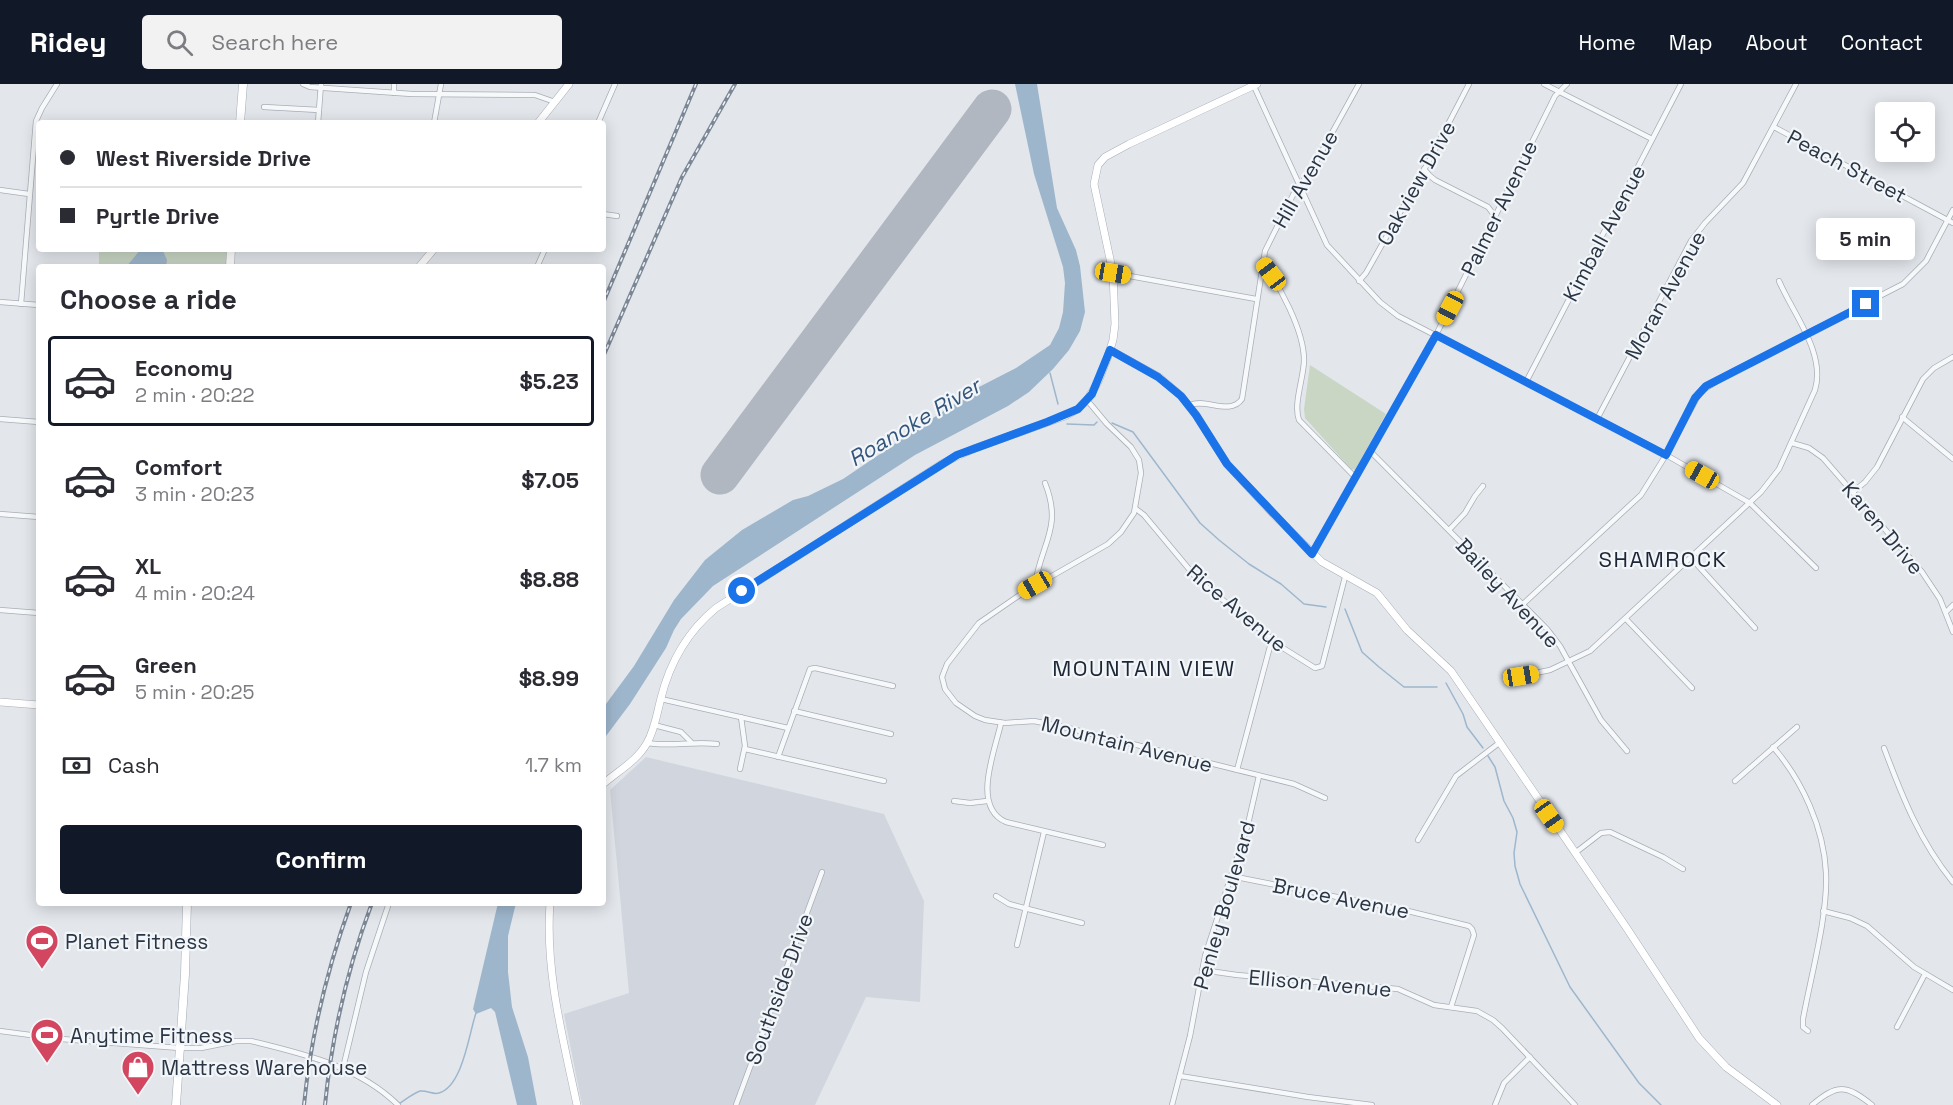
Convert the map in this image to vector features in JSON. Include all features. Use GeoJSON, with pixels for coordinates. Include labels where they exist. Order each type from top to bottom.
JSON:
{"type":"FeatureCollection","features":[{"type":"Feature","properties":{"kind":"main road"},"geometry":{"type":"LineString","coordinates":[[240,120],[243,84]]}},
{"type":"Feature","properties":{"kind":"main road"},"geometry":{"type":"LineString","coordinates":[[176,1105],[188,906]]}},
{"type":"Feature","properties":{"kind":"street"},"geometry":{"type":"LineString","coordinates":[[36,120],[57,84]]}},
{"type":"Feature","properties":{"kind":"street"},"geometry":{"type":"LineString","coordinates":[[303,84],[394,93],[535,95],[555,102]]}},
{"type":"Feature","properties":{"kind":"street"},"geometry":{"type":"LineString","coordinates":[[394,84],[394,93]]}},
{"type":"Feature","properties":{"kind":"street"},"geometry":{"type":"LineString","coordinates":[[435,120],[441,84]]}},
{"type":"Feature","properties":{"kind":"street"},"geometry":{"type":"LineString","coordinates":[[540,120],[569,84]]}},
{"type":"Feature","properties":{"kind":"street"},"geometry":{"type":"LineString","coordinates":[[599,120],[615,84]]}},
{"type":"Feature","properties":{"kind":"street"},"geometry":{"type":"LineString","coordinates":[[606,782],[637,756],[647,743],[676,657],[696,626],[716,608],[950,459],[1065,416],[1078,409],[1087,400],[1098,382],[1110,350],[1115,324],[1113,273],[1094,184],[1096,168],[1105,157],[1129,144],[1255,84],[1327,245],[1389,310],[1666,455],[1750,502],[1816,568]]}},
{"type":"Feature","properties":{"kind":"street","name":"Hill Avenue"},"geometry":{"type":"LineString","coordinates":[[1190,405],[1198,403],[1234,406],[1242,399],[1262,261],[1267,245],[1359,84]]}},
{"type":"Feature","properties":{"kind":"street","name":"Oakview Drive"},"geometry":{"type":"LineString","coordinates":[[1359,281],[1366,273],[1425,169],[1469,84]]}},
{"type":"Feature","properties":{"kind":"street"},"geometry":{"type":"LineString","coordinates":[[1544,84],[1652,139]]}},
{"type":"Feature","properties":{"kind":"street","name":"Palmer Avenue"},"geometry":{"type":"LineString","coordinates":[[1312,554],[1436,335],[1555,96],[1567,84]]}},
{"type":"Feature","properties":{"kind":"street","name":"Kimball Avenue"},"geometry":{"type":"LineString","coordinates":[[1526,382],[1682,84]]}},
{"type":"Feature","properties":{"kind":"street","name":"Moran Avenue"},"geometry":{"type":"LineString","coordinates":[[1597,419],[1691,241],[1743,183],[1796,84]]}},
{"type":"Feature","properties":{"kind":"street"},"geometry":{"type":"LineString","coordinates":[[318,120],[321,86]]}},
{"type":"Feature","properties":{"kind":"street"},"geometry":{"type":"LineString","coordinates":[[264,106],[319,110]]}},
{"type":"Feature","properties":{"kind":"street"},"geometry":{"type":"LineString","coordinates":[[21,304],[36,121]]}},
{"type":"Feature","properties":{"kind":"street","name":"Peach Street"},"geometry":{"type":"LineString","coordinates":[[1774,127],[1950,221]]}},
{"type":"Feature","properties":{"kind":"street"},"geometry":{"type":"LineString","coordinates":[[1425,169],[1435,180],[1488,207],[1494,215]]}},
{"type":"Feature","properties":{"kind":"street"},"geometry":{"type":"LineString","coordinates":[[0,190],[29,194]]}},
{"type":"Feature","properties":{"kind":"street"},"geometry":{"type":"LineString","coordinates":[[1522,605],[1632,505],[1666,455],[1695,398],[1706,386],[1903,284],[1926,261],[1950,221],[1953,210]]}},
{"type":"Feature","properties":{"kind":"street"},"geometry":{"type":"LineString","coordinates":[[606,214],[617,216]]}},
{"type":"Feature","properties":{"kind":"street"},"geometry":{"type":"LineString","coordinates":[[422,264],[432,252]]}},
{"type":"Feature","properties":{"kind":"street"},"geometry":{"type":"LineString","coordinates":[[1262,261],[1276,282],[1302,345],[1304,360],[1297,411],[1299,420],[1355,477]]}},
{"type":"Feature","properties":{"kind":"street"},"geometry":{"type":"LineString","coordinates":[[1113,273],[1256,299]]}},
{"type":"Feature","properties":{"kind":"street"},"geometry":{"type":"LineString","coordinates":[[1521,676],[1550,670],[1569,663],[1590,651],[1772,480],[1792,443],[1818,378],[1816,360],[1779,281]]}},
{"type":"Feature","properties":{"kind":"street"},"geometry":{"type":"LineString","coordinates":[[0,302],[36,305]]}},
{"type":"Feature","properties":{"kind":"street"},"geometry":{"type":"LineString","coordinates":[[1110,350],[1158,377],[1190,405],[1227,464],[1312,554],[1345,577],[1377,593],[1407,630],[1451,671],[1699,1038],[1725,1067],[1777,1105]]}},
{"type":"Feature","properties":{"kind":"street"},"geometry":{"type":"LineString","coordinates":[[1853,492],[1872,475],[1928,373],[1953,357]]}},
{"type":"Feature","properties":{"kind":"street","name":"Mountain Avenue"},"geometry":{"type":"LineString","coordinates":[[1087,400],[1136,453],[1141,473],[1136,509],[1115,538],[1035,585],[978,623],[946,664],[943,672],[945,689],[956,703],[975,716],[1001,723],[1034,721],[1294,784],[1325,798]]}},
{"type":"Feature","properties":{"kind":"street"},"geometry":{"type":"LineString","coordinates":[[1902,417],[1953,459]]}},
{"type":"Feature","properties":{"kind":"street"},"geometry":{"type":"LineString","coordinates":[[0,419],[36,422]]}},
{"type":"Feature","properties":{"kind":"street","name":"Karen Drive"},"geometry":{"type":"LineString","coordinates":[[1792,443],[1817,453],[1922,572],[1946,612],[1953,632]]}},
{"type":"Feature","properties":{"kind":"street","name":"Bailey Avenue"},"geometry":{"type":"LineString","coordinates":[[1370,451],[1554,637],[1601,720],[1627,751]]}},
{"type":"Feature","properties":{"kind":"street"},"geometry":{"type":"LineString","coordinates":[[1035,585],[1053,518],[1052,505],[1045,483]]}},
{"type":"Feature","properties":{"kind":"street"},"geometry":{"type":"LineString","coordinates":[[1449,530],[1465,513],[1484,486]]}},
{"type":"Feature","properties":{"kind":"street","name":"Rice Avenue"},"geometry":{"type":"LineString","coordinates":[[1136,509],[1144,515],[1199,581],[1272,639],[1315,668],[1322,666],[1345,577]]}},
{"type":"Feature","properties":{"kind":"street"},"geometry":{"type":"LineString","coordinates":[[0,514],[36,517]]}},
{"type":"Feature","properties":{"kind":"street"},"geometry":{"type":"LineString","coordinates":[[1691,558],[1755,628]]}},
{"type":"Feature","properties":{"kind":"street"},"geometry":{"type":"LineString","coordinates":[[1946,612],[1953,605]]}},
{"type":"Feature","properties":{"kind":"street"},"geometry":{"type":"LineString","coordinates":[[0,610],[36,613]]}},
{"type":"Feature","properties":{"kind":"street"},"geometry":{"type":"LineString","coordinates":[[1626,619],[1692,688]]}},
{"type":"Feature","properties":{"kind":"street"},"geometry":{"type":"LineString","coordinates":[[1237,770],[1272,639]]}},
{"type":"Feature","properties":{"kind":"street"},"geometry":{"type":"LineString","coordinates":[[778,757],[810,669],[893,686]]}},
{"type":"Feature","properties":{"kind":"street"},"geometry":{"type":"LineString","coordinates":[[661,699],[788,728]]}},
{"type":"Feature","properties":{"kind":"street"},"geometry":{"type":"LineString","coordinates":[[0,702],[36,705]]}},
{"type":"Feature","properties":{"kind":"street"},"geometry":{"type":"LineString","coordinates":[[794,711],[891,734]]}},
{"type":"Feature","properties":{"kind":"street"},"geometry":{"type":"LineString","coordinates":[[740,769],[745,749],[741,717]]}},
{"type":"Feature","properties":{"kind":"street"},"geometry":{"type":"LineString","coordinates":[[1001,723],[987,787],[987,801],[993,812],[1002,820],[1103,845]]}},
{"type":"Feature","properties":{"kind":"street"},"geometry":{"type":"LineString","coordinates":[[654,725],[681,732],[691,742]]}},
{"type":"Feature","properties":{"kind":"street"},"geometry":{"type":"LineString","coordinates":[[1735,781],[1797,727]]}},
{"type":"Feature","properties":{"kind":"street"},"geometry":{"type":"LineString","coordinates":[[647,743],[673,746],[691,742],[717,744]]}},
{"type":"Feature","properties":{"kind":"street"},"geometry":{"type":"LineString","coordinates":[[1418,840],[1456,776],[1499,743]]}},
{"type":"Feature","properties":{"kind":"street"},"geometry":{"type":"LineString","coordinates":[[1773,747],[1793,772],[1818,829],[1826,873],[1823,911],[1803,1018],[1803,1027],[1808,1031]]}},
{"type":"Feature","properties":{"kind":"street"},"geometry":{"type":"LineString","coordinates":[[1884,748],[1914,824],[1935,859],[1953,882]]}},
{"type":"Feature","properties":{"kind":"street"},"geometry":{"type":"LineString","coordinates":[[745,749],[884,781]]}},
{"type":"Feature","properties":{"kind":"street","name":"Penley Boulevard"},"geometry":{"type":"LineString","coordinates":[[1172,1105],[1190,1036],[1202,970],[1248,824],[1260,776]]}},
{"type":"Feature","properties":{"kind":"street"},"geometry":{"type":"LineString","coordinates":[[954,801],[970,803],[987,801]]}},
{"type":"Feature","properties":{"kind":"street"},"geometry":{"type":"LineString","coordinates":[[1017,945],[1044,832]]}},
{"type":"Feature","properties":{"kind":"street"},"geometry":{"type":"LineString","coordinates":[[1575,853],[1601,833],[1610,832],[1683,869]]}},
{"type":"Feature","properties":{"kind":"street","name":"Southside Drive"},"geometry":{"type":"LineString","coordinates":[[736,1105],[822,872]]}},
{"type":"Feature","properties":{"kind":"street","name":"Bruce Avenue"},"geometry":{"type":"LineString","coordinates":[[1231,876],[1329,894],[1469,926],[1474,935],[1451,1007]]}},
{"type":"Feature","properties":{"kind":"street"},"geometry":{"type":"LineString","coordinates":[[996,896],[1006,903],[1082,923]]}},
{"type":"Feature","properties":{"kind":"street"},"geometry":{"type":"LineString","coordinates":[[343,1068],[366,972],[388,906]]}},
{"type":"Feature","properties":{"kind":"street"},"geometry":{"type":"LineString","coordinates":[[550,906],[552,981],[577,1105]]}},
{"type":"Feature","properties":{"kind":"street"},"geometry":{"type":"LineString","coordinates":[[1823,911],[1850,918],[1867,926],[1907,962],[1953,990]]}},
{"type":"Feature","properties":{"kind":"street","name":"Ellison Avenue"},"geometry":{"type":"LineString","coordinates":[[1202,970],[1228,975],[1398,989],[1427,1003],[1468,1009],[1486,1015],[1502,1028],[1575,1105]]}},
{"type":"Feature","properties":{"kind":"street"},"geometry":{"type":"LineString","coordinates":[[1897,1027],[1925,974]]}},
{"type":"Feature","properties":{"kind":"street"},"geometry":{"type":"LineString","coordinates":[[0,1031],[61,1039],[180,1048],[201,1048],[244,1041],[306,1056],[343,1068],[377,1086],[398,1105]]}},
{"type":"Feature","properties":{"kind":"street"},"geometry":{"type":"LineString","coordinates":[[1495,1105],[1504,1083],[1530,1057]]}},
{"type":"Feature","properties":{"kind":"street"},"geometry":{"type":"LineString","coordinates":[[1180,1076],[1372,1105]]}},
{"type":"Feature","properties":{"kind":"street"},"geometry":{"type":"LineString","coordinates":[[1812,1105],[1827,1092],[1838,1089],[1853,1092],[1872,1105]]}},
{"type":"Feature","properties":{"kind":"shaded area"},"geometry":{"type":"Polygon","coordinates":[[[646,757],[884,814],[924,901],[920,1002],[866,997],[815,1105],[582,1105],[564,1014],[629,993],[610,790],[646,757]]]}},
{"type":"Feature","properties":{"kind":"green space"},"geometry":{"type":"Polygon","coordinates":[[[99,252],[228,252],[226,264],[99,264],[99,252]]]}},
{"type":"Feature","properties":{"kind":"green space"},"geometry":{"type":"Polygon","coordinates":[[[1310,365],[1386,414],[1355,470],[1351,469],[1305,418],[1304,409],[1310,365]]]}},
{"type":"Feature","properties":{"kind":"water"},"geometry":{"type":"Polygon","coordinates":[[[1015,84],[1037,84],[1057,208],[1076,250],[1080,266],[1085,312],[1080,331],[1069,350],[1029,392],[1008,406],[915,455],[713,586],[681,619],[666,648],[630,704],[606,736],[606,704],[634,666],[674,600],[705,560],[742,530],[793,500],[808,496],[843,479],[979,387],[1016,368],[1050,345],[1059,328],[1063,312],[1065,283],[1063,267],[1034,174],[1015,84]]]}},
{"type":"Feature","properties":{"kind":"water"},"geometry":{"type":"Polygon","coordinates":[[[138,252],[163,252],[167,260],[166,264],[128,264],[138,252]]]}},
{"type":"Feature","properties":{"kind":"water"},"geometry":{"type":"Polygon","coordinates":[[[497,906],[515,906],[508,936],[508,972],[512,1007],[528,1057],[537,1105],[517,1105],[495,1012],[491,1008],[476,1014],[473,1009],[497,906]]]}},
{"type":"Feature","properties":{"kind":"waterway"},"geometry":{"type":"LineString","coordinates":[[1050,373],[1058,404]]}},
{"type":"Feature","properties":{"kind":"waterway"},"geometry":{"type":"LineString","coordinates":[[1067,424],[1094,425],[1097,422]]}},
{"type":"Feature","properties":{"kind":"waterway"},"geometry":{"type":"LineString","coordinates":[[1112,423],[1133,432],[1200,523],[1219,540],[1249,564],[1281,584],[1304,604],[1326,607]]}},
{"type":"Feature","properties":{"kind":"waterway"},"geometry":{"type":"LineString","coordinates":[[1345,609],[1362,652],[1379,667],[1404,687],[1437,687]]}},
{"type":"Feature","properties":{"kind":"waterway"},"geometry":{"type":"LineString","coordinates":[[1446,683],[1463,714],[1467,727],[1483,748]]}},
{"type":"Feature","properties":{"kind":"waterway"},"geometry":{"type":"LineString","coordinates":[[1488,756],[1495,767],[1504,801],[1517,832],[1514,853],[1520,884],[1570,987],[1639,1083],[1661,1105]]}},
{"type":"Feature","properties":{"kind":"waterway"},"geometry":{"type":"LineString","coordinates":[[400,1103],[420,1091],[439,1093],[454,1080],[464,1058],[476,1013]]}},
{"type":"Feature","properties":{"kind":"runway"},"geometry":{"type":"LineString","coordinates":[[720,475],[992,109]]}},
{"type":"Feature","properties":{"kind":"railway"},"geometry":{"type":"LineString","coordinates":[[606,296],[696,84]]}},
{"type":"Feature","properties":{"kind":"railway"},"geometry":{"type":"LineString","coordinates":[[606,350],[682,177],[735,84]]}},
{"type":"Feature","properties":{"kind":"railway"},"geometry":{"type":"LineString","coordinates":[[304,1105],[321,1002],[350,906]]}},
{"type":"Feature","properties":{"kind":"railway"},"geometry":{"type":"LineString","coordinates":[[325,1105],[342,1002],[371,906]]}},
{"type":"Feature","properties":{"kind":"place","name":"Planet Fitness"},"geometry":{"type":"Point","coordinates":[42,970]}},
{"type":"Feature","properties":{"kind":"place","name":"Anytime Fitness"},"geometry":{"type":"Point","coordinates":[47,1064]}},
{"type":"Feature","properties":{"kind":"place","name":"Mattress Warehouse"},"geometry":{"type":"Point","coordinates":[138,1096]}},
{"type":"Feature","properties":{"kind":"district","name":"SHAMROCK"},"geometry":{"type":"Point","coordinates":[1663,559]}},
{"type":"Feature","properties":{"kind":"district","name":"MOUNTAIN VIEW"},"geometry":{"type":"Point","coordinates":[1144,668]}},
{"type":"Feature","properties":{"kind":"route"},"geometry":{"type":"LineString","coordinates":[[742,591],[957,455],[1065,416],[1078,409],[1092,394],[1110,350],[1148,370],[1169,385],[1190,405],[1227,464],[1312,554],[1436,335],[1666,455],[1695,398],[1706,386],[1866,304]]}},
{"type":"Feature","properties":{"kind":"water label","name":"Roanoke River"},"geometry":{"type":"Point","coordinates":[914,422]}}]}
